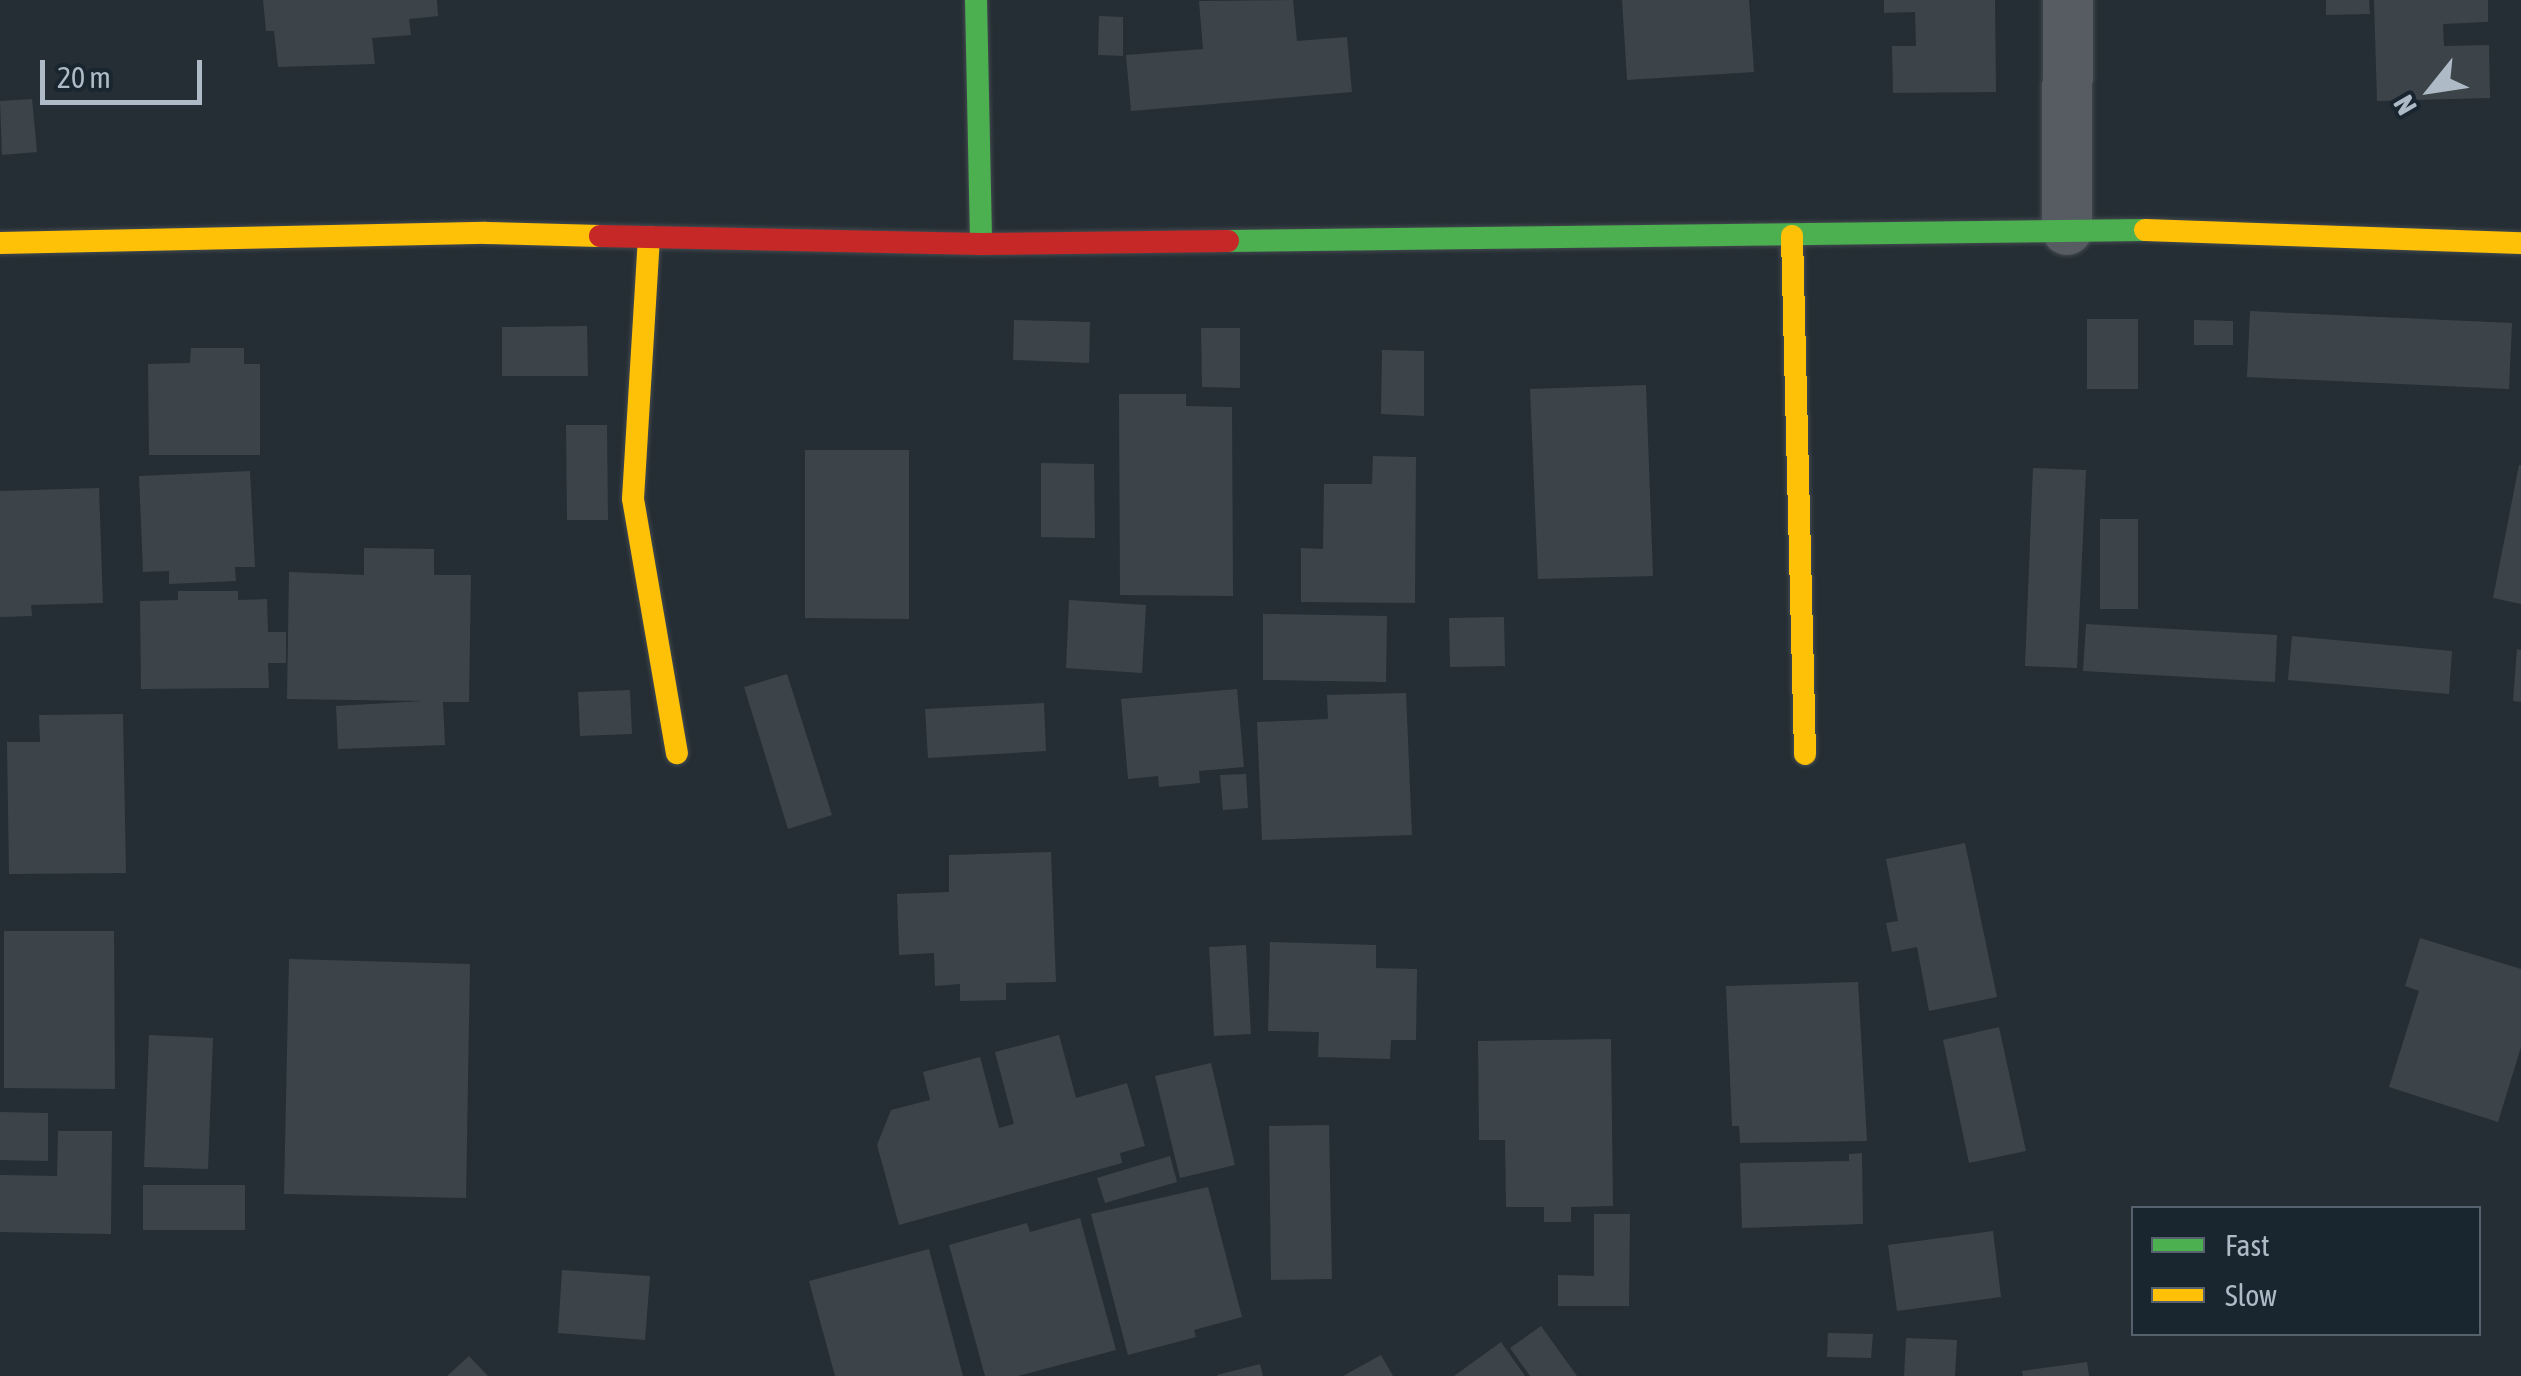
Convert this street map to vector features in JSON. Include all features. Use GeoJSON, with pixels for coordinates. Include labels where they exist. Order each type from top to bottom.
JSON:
{"type":"FeatureCollection","features":[{"type":"Feature","properties":{"kind":"street"},"geometry":{"type":"LineString","coordinates":[[976,0],[981,244]]}},
{"type":"Feature","properties":{"kind":"street"},"geometry":{"type":"LineString","coordinates":[[2067,230],[2068,0]]}},
{"type":"Feature","properties":{"kind":"street"},"geometry":{"type":"LineString","coordinates":[[0,242],[486,233],[981,244],[2067,230],[2312,232],[2521,242]]}},
{"type":"Feature","properties":{"kind":"street"},"geometry":{"type":"LineString","coordinates":[[649,236],[634,499],[677,753]]}},
{"type":"Feature","properties":{"kind":"street"},"geometry":{"type":"LineString","coordinates":[[1792,236],[1805,754]]}},
{"type":"Feature","properties":{"kind":"building"},"geometry":{"type":"Polygon","coordinates":[[[263,0],[437,0],[438,16],[409,19],[411,35],[372,38],[375,64],[278,67],[274,31],[266,31],[263,0]]]}},
{"type":"Feature","properties":{"kind":"building"},"geometry":{"type":"Polygon","coordinates":[[[1293,0],[1297,41],[1347,37],[1352,92],[1131,111],[1126,55],[1203,49],[1199,1],[1293,0]]]}},
{"type":"Feature","properties":{"kind":"building"},"geometry":{"type":"Polygon","coordinates":[[[1622,0],[1749,0],[1754,72],[1627,80],[1622,0]]]}},
{"type":"Feature","properties":{"kind":"building"},"geometry":{"type":"Polygon","coordinates":[[[1884,0],[1995,0],[1996,92],[1893,93],[1892,46],[1916,46],[1915,12],[1884,13],[1884,0]]]}},
{"type":"Feature","properties":{"kind":"building"},"geometry":{"type":"Polygon","coordinates":[[[2326,0],[2369,0],[2370,14],[2326,15],[2326,0]]]}},
{"type":"Feature","properties":{"kind":"building"},"geometry":{"type":"Polygon","coordinates":[[[2374,0],[2488,0],[2488,22],[2443,24],[2444,46],[2489,45],[2490,98],[2377,101],[2374,0]]]}},
{"type":"Feature","properties":{"kind":"building"},"geometry":{"type":"Polygon","coordinates":[[[1099,16],[1123,17],[1123,56],[1098,55],[1099,16]]]}},
{"type":"Feature","properties":{"kind":"building"},"geometry":{"type":"Polygon","coordinates":[[[32,99],[37,152],[2,155],[0,101],[32,99]]]}},
{"type":"Feature","properties":{"kind":"building"},"geometry":{"type":"Polygon","coordinates":[[[2250,311],[2512,323],[2509,389],[2247,377],[2250,311]]]}},
{"type":"Feature","properties":{"kind":"building"},"geometry":{"type":"Polygon","coordinates":[[[2087,319],[2138,319],[2138,389],[2087,389],[2087,319]]]}},
{"type":"Feature","properties":{"kind":"building"},"geometry":{"type":"Polygon","coordinates":[[[1014,320],[1090,322],[1089,363],[1013,360],[1014,320]]]}},
{"type":"Feature","properties":{"kind":"building"},"geometry":{"type":"Polygon","coordinates":[[[2194,320],[2233,321],[2233,345],[2194,345],[2194,320]]]}},
{"type":"Feature","properties":{"kind":"building"},"geometry":{"type":"Polygon","coordinates":[[[587,326],[588,376],[502,376],[502,327],[587,326]]]}},
{"type":"Feature","properties":{"kind":"building"},"geometry":{"type":"Polygon","coordinates":[[[1201,328],[1240,328],[1240,388],[1202,387],[1201,328]]]}},
{"type":"Feature","properties":{"kind":"building"},"geometry":{"type":"Polygon","coordinates":[[[191,348],[244,348],[244,364],[260,364],[260,455],[149,455],[148,364],[190,363],[191,348]]]}},
{"type":"Feature","properties":{"kind":"building"},"geometry":{"type":"Polygon","coordinates":[[[1382,350],[1424,351],[1424,416],[1381,414],[1382,350]]]}},
{"type":"Feature","properties":{"kind":"building"},"geometry":{"type":"Polygon","coordinates":[[[1646,385],[1653,576],[1538,579],[1530,389],[1646,385]]]}},
{"type":"Feature","properties":{"kind":"building"},"geometry":{"type":"Polygon","coordinates":[[[1119,394],[1186,394],[1186,406],[1232,407],[1233,596],[1120,595],[1119,394]]]}},
{"type":"Feature","properties":{"kind":"building"},"geometry":{"type":"Polygon","coordinates":[[[566,425],[607,425],[608,520],[567,520],[566,425]]]}},
{"type":"Feature","properties":{"kind":"building"},"geometry":{"type":"Polygon","coordinates":[[[805,450],[909,450],[909,619],[805,618],[805,450]]]}},
{"type":"Feature","properties":{"kind":"building"},"geometry":{"type":"Polygon","coordinates":[[[1373,456],[1416,457],[1415,603],[1301,602],[1301,548],[1323,549],[1324,484],[1372,484],[1373,456]]]}},
{"type":"Feature","properties":{"kind":"building"},"geometry":{"type":"Polygon","coordinates":[[[1041,463],[1094,464],[1095,538],[1041,537],[1041,463]]]}},
{"type":"Feature","properties":{"kind":"building"},"geometry":{"type":"Polygon","coordinates":[[[2521,465],[2521,604],[2493,598],[2521,465]]]}},
{"type":"Feature","properties":{"kind":"building"},"geometry":{"type":"Polygon","coordinates":[[[2033,468],[2086,470],[2077,668],[2025,666],[2033,468]]]}},
{"type":"Feature","properties":{"kind":"building"},"geometry":{"type":"Polygon","coordinates":[[[250,471],[255,567],[235,567],[236,581],[169,584],[169,571],[143,572],[139,476],[250,471]]]}},
{"type":"Feature","properties":{"kind":"building"},"geometry":{"type":"Polygon","coordinates":[[[99,488],[103,603],[31,605],[32,616],[0,617],[0,491],[99,488]]]}},
{"type":"Feature","properties":{"kind":"building"},"geometry":{"type":"Polygon","coordinates":[[[2100,519],[2138,519],[2138,609],[2100,609],[2100,519]]]}},
{"type":"Feature","properties":{"kind":"building"},"geometry":{"type":"Polygon","coordinates":[[[364,548],[434,549],[434,575],[471,575],[469,702],[443,702],[445,745],[338,749],[336,706],[423,701],[287,699],[289,572],[364,575],[364,548]]]}},
{"type":"Feature","properties":{"kind":"building"},"geometry":{"type":"Polygon","coordinates":[[[178,591],[238,591],[238,600],[267,599],[268,632],[286,632],[286,663],[268,663],[269,688],[141,689],[140,601],[178,600],[178,591]]]}},
{"type":"Feature","properties":{"kind":"building"},"geometry":{"type":"Polygon","coordinates":[[[1069,600],[1146,605],[1142,673],[1066,668],[1069,600]]]}},
{"type":"Feature","properties":{"kind":"building"},"geometry":{"type":"Polygon","coordinates":[[[1263,614],[1387,616],[1386,682],[1263,680],[1263,614]]]}},
{"type":"Feature","properties":{"kind":"building"},"geometry":{"type":"Polygon","coordinates":[[[1504,617],[1505,666],[1450,667],[1449,618],[1504,617]]]}},
{"type":"Feature","properties":{"kind":"building"},"geometry":{"type":"Polygon","coordinates":[[[2086,624],[2277,635],[2275,682],[2083,671],[2086,624]]]}},
{"type":"Feature","properties":{"kind":"building"},"geometry":{"type":"Polygon","coordinates":[[[2292,636],[2452,651],[2449,694],[2288,680],[2292,636]]]}},
{"type":"Feature","properties":{"kind":"building"},"geometry":{"type":"Polygon","coordinates":[[[2517,649],[2521,650],[2521,702],[2513,701],[2517,649]]]}},
{"type":"Feature","properties":{"kind":"building"},"geometry":{"type":"Polygon","coordinates":[[[787,674],[832,815],[788,829],[744,687],[787,674]]]}},
{"type":"Feature","properties":{"kind":"building"},"geometry":{"type":"Polygon","coordinates":[[[1237,689],[1244,767],[1199,771],[1200,783],[1159,787],[1158,776],[1128,779],[1121,699],[1237,689]]]}},
{"type":"Feature","properties":{"kind":"building"},"geometry":{"type":"Polygon","coordinates":[[[630,690],[632,734],[580,736],[578,692],[630,690]]]}},
{"type":"Feature","properties":{"kind":"building"},"geometry":{"type":"Polygon","coordinates":[[[1406,693],[1412,835],[1262,840],[1257,722],[1328,719],[1327,695],[1406,693]]]}},
{"type":"Feature","properties":{"kind":"building"},"geometry":{"type":"Polygon","coordinates":[[[1044,703],[1046,751],[928,758],[925,709],[1044,703]]]}},
{"type":"Feature","properties":{"kind":"building"},"geometry":{"type":"Polygon","coordinates":[[[123,714],[126,873],[9,874],[7,742],[40,742],[39,715],[123,714]]]}},
{"type":"Feature","properties":{"kind":"building"},"geometry":{"type":"Polygon","coordinates":[[[1246,774],[1248,808],[1223,810],[1220,775],[1246,774]]]}},
{"type":"Feature","properties":{"kind":"building"},"geometry":{"type":"Polygon","coordinates":[[[1965,843],[1997,997],[1929,1011],[1917,947],[1892,952],[1886,923],[1898,921],[1886,859],[1965,843]]]}},
{"type":"Feature","properties":{"kind":"building"},"geometry":{"type":"Polygon","coordinates":[[[1051,852],[1056,982],[1006,983],[1006,1000],[960,1001],[960,984],[935,986],[934,953],[899,955],[897,894],[949,892],[949,855],[1051,852]]]}},
{"type":"Feature","properties":{"kind":"building"},"geometry":{"type":"Polygon","coordinates":[[[4,931],[114,931],[115,1089],[4,1088],[4,931]]]}},
{"type":"Feature","properties":{"kind":"building"},"geometry":{"type":"Polygon","coordinates":[[[2420,938],[2521,969],[2521,1047],[2498,1122],[2389,1087],[2419,991],[2405,986],[2420,938]]]}},
{"type":"Feature","properties":{"kind":"building"},"geometry":{"type":"Polygon","coordinates":[[[1270,942],[1376,945],[1376,968],[1417,969],[1416,1040],[1391,1040],[1390,1059],[1318,1057],[1319,1032],[1268,1031],[1270,942]]]}},
{"type":"Feature","properties":{"kind":"building"},"geometry":{"type":"Polygon","coordinates":[[[1246,945],[1251,1034],[1214,1036],[1209,947],[1246,945]]]}},
{"type":"Feature","properties":{"kind":"building"},"geometry":{"type":"Polygon","coordinates":[[[289,959],[470,964],[466,1198],[284,1194],[289,959]]]}},
{"type":"Feature","properties":{"kind":"building"},"geometry":{"type":"Polygon","coordinates":[[[1858,982],[1867,1141],[1740,1143],[1739,1126],[1732,1126],[1726,986],[1858,982]]]}},
{"type":"Feature","properties":{"kind":"building"},"geometry":{"type":"Polygon","coordinates":[[[1999,1027],[2026,1151],[1969,1163],[1943,1040],[1999,1027]]]}},
{"type":"Feature","properties":{"kind":"building"},"geometry":{"type":"Polygon","coordinates":[[[149,1035],[213,1038],[208,1169],[144,1167],[149,1035]]]}},
{"type":"Feature","properties":{"kind":"building"},"geometry":{"type":"Polygon","coordinates":[[[1059,1035],[1076,1098],[1127,1083],[1145,1146],[1120,1153],[1122,1163],[899,1225],[877,1145],[891,1110],[930,1100],[923,1072],[980,1057],[999,1128],[1014,1124],[995,1052],[1059,1035]]]}},
{"type":"Feature","properties":{"kind":"building"},"geometry":{"type":"Polygon","coordinates":[[[1611,1039],[1613,1206],[1571,1207],[1571,1222],[1544,1222],[1544,1207],[1506,1207],[1505,1140],[1479,1140],[1478,1041],[1611,1039]]]}},
{"type":"Feature","properties":{"kind":"building"},"geometry":{"type":"Polygon","coordinates":[[[1211,1063],[1235,1165],[1180,1178],[1155,1076],[1211,1063]]]}},
{"type":"Feature","properties":{"kind":"building"},"geometry":{"type":"Polygon","coordinates":[[[0,1112],[48,1113],[48,1161],[0,1160],[0,1112]]]}},
{"type":"Feature","properties":{"kind":"building"},"geometry":{"type":"Polygon","coordinates":[[[1329,1125],[1332,1279],[1271,1280],[1269,1126],[1329,1125]]]}},
{"type":"Feature","properties":{"kind":"building"},"geometry":{"type":"Polygon","coordinates":[[[58,1131],[112,1131],[111,1234],[0,1232],[0,1175],[57,1176],[58,1131]]]}},
{"type":"Feature","properties":{"kind":"building"},"geometry":{"type":"Polygon","coordinates":[[[1862,1153],[1863,1224],[1742,1228],[1740,1163],[1849,1161],[1849,1154],[1862,1153]]]}},
{"type":"Feature","properties":{"kind":"building"},"geometry":{"type":"Polygon","coordinates":[[[1170,1156],[1177,1182],[1105,1203],[1097,1178],[1170,1156]]]}},
{"type":"Feature","properties":{"kind":"building"},"geometry":{"type":"Polygon","coordinates":[[[143,1185],[245,1185],[245,1230],[143,1230],[143,1185]]]}},
{"type":"Feature","properties":{"kind":"building"},"geometry":{"type":"Polygon","coordinates":[[[1208,1187],[1242,1317],[1194,1330],[1196,1337],[1128,1355],[1091,1214],[1208,1187]]]}},
{"type":"Feature","properties":{"kind":"building"},"geometry":{"type":"Polygon","coordinates":[[[1594,1214],[1630,1214],[1629,1306],[1558,1306],[1558,1275],[1594,1276],[1594,1214]]]}},
{"type":"Feature","properties":{"kind":"building"},"geometry":{"type":"Polygon","coordinates":[[[1080,1218],[1116,1350],[1018,1376],[985,1376],[949,1245],[1027,1223],[1030,1232],[1080,1218]]]}},
{"type":"Feature","properties":{"kind":"building"},"geometry":{"type":"Polygon","coordinates":[[[1993,1231],[2001,1297],[1897,1311],[1888,1245],[1993,1231]]]}},
{"type":"Feature","properties":{"kind":"building"},"geometry":{"type":"Polygon","coordinates":[[[929,1249],[963,1376],[835,1376],[809,1281],[929,1249]]]}},
{"type":"Feature","properties":{"kind":"building"},"geometry":{"type":"Polygon","coordinates":[[[562,1270],[650,1276],[645,1340],[558,1333],[562,1270]]]}},
{"type":"Feature","properties":{"kind":"building"},"geometry":{"type":"Polygon","coordinates":[[[1541,1326],[1577,1376],[1530,1376],[1510,1348],[1541,1326]]]}},
{"type":"Feature","properties":{"kind":"building"},"geometry":{"type":"Polygon","coordinates":[[[1828,1333],[1873,1334],[1871,1358],[1827,1357],[1828,1333]]]}},
{"type":"Feature","properties":{"kind":"building"},"geometry":{"type":"Polygon","coordinates":[[[1906,1338],[1957,1340],[1955,1376],[1904,1376],[1906,1338]]]}},
{"type":"Feature","properties":{"kind":"building"},"geometry":{"type":"Polygon","coordinates":[[[1501,1342],[1525,1376],[1454,1376],[1501,1342]]]}},
{"type":"Feature","properties":{"kind":"building"},"geometry":{"type":"Polygon","coordinates":[[[1381,1355],[1393,1376],[1343,1376],[1381,1355]]]}},
{"type":"Feature","properties":{"kind":"building"},"geometry":{"type":"Polygon","coordinates":[[[469,1356],[488,1376],[447,1376],[469,1356]]]}},
{"type":"Feature","properties":{"kind":"building"},"geometry":{"type":"Polygon","coordinates":[[[2087,1362],[2089,1376],[2023,1376],[2022,1371],[2087,1362]]]}},
{"type":"Feature","properties":{"kind":"building"},"geometry":{"type":"Polygon","coordinates":[[[1260,1364],[1263,1376],[1217,1376],[1217,1375],[1260,1364]]]}},
{"type":"Feature","properties":{"kind":"traffic: fast"},"geometry":{"type":"LineString","coordinates":[[976,0],[981,244]]}},
{"type":"Feature","properties":{"kind":"traffic: fast"},"geometry":{"type":"LineString","coordinates":[[1228,241],[2145,230]]}},
{"type":"Feature","properties":{"kind":"traffic: slow"},"geometry":{"type":"LineString","coordinates":[[2145,230],[2521,243]]}},
{"type":"Feature","properties":{"kind":"traffic: slow"},"geometry":{"type":"LineString","coordinates":[[0,243],[486,233],[600,236]]}},
{"type":"Feature","properties":{"kind":"traffic: slow"},"geometry":{"type":"LineString","coordinates":[[1792,236],[1805,754]]}},
{"type":"Feature","properties":{"kind":"traffic: slow"},"geometry":{"type":"LineString","coordinates":[[649,237],[633,499],[677,753]]}},
{"type":"Feature","properties":{"kind":"traffic: jam"},"geometry":{"type":"LineString","coordinates":[[600,236],[981,244],[1228,241]]}}]}
